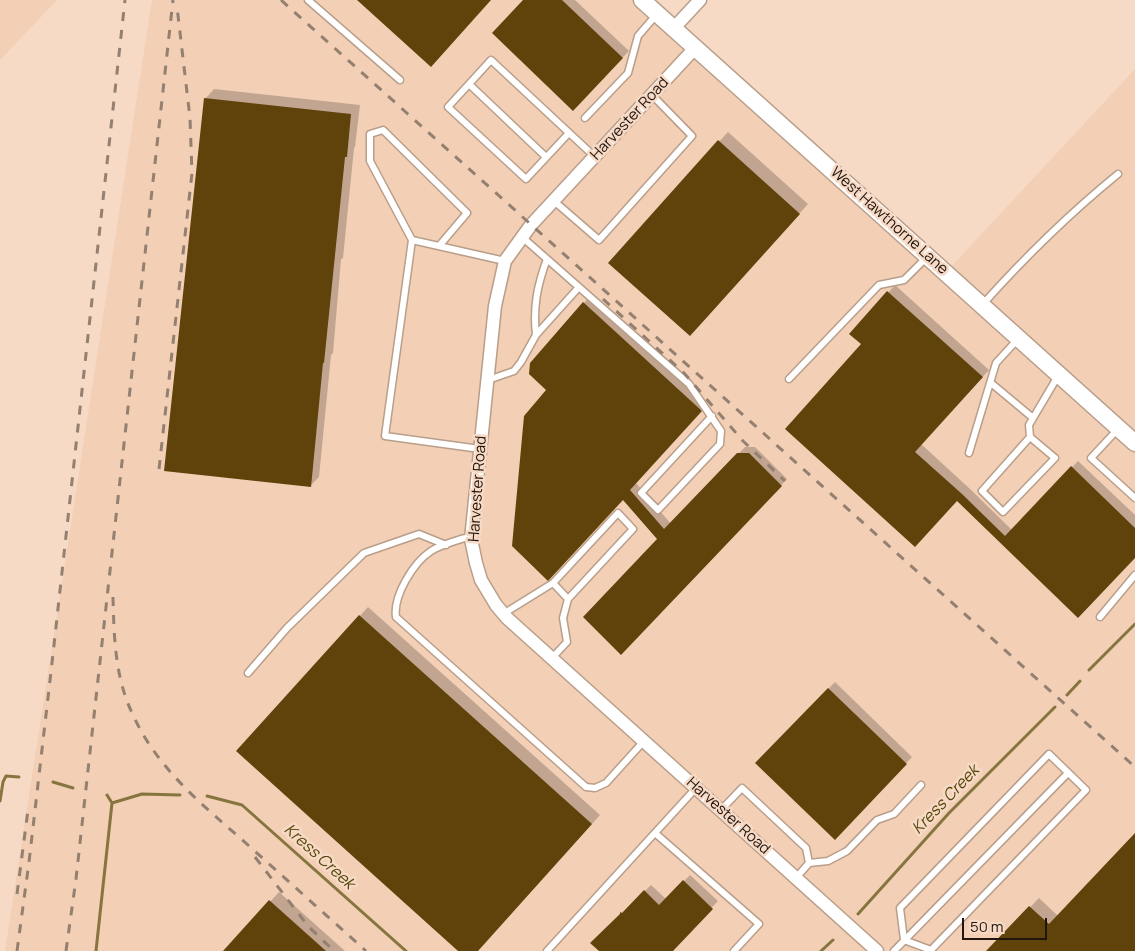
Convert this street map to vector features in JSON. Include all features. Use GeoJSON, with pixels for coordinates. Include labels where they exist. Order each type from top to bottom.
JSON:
{"type":"FeatureCollection","features":[{"type":"Feature","properties":{"kind":"street","name":"West Hawthorne Lane"},"geometry":{"type":"LineString","coordinates":[[642,0],[1135,443]]}},
{"type":"Feature","properties":{"kind":"street"},"geometry":{"type":"LineString","coordinates":[[674,28],[700,0]]}},
{"type":"Feature","properties":{"kind":"street","name":"Harvester Road"},"geometry":{"type":"LineString","coordinates":[[695,48],[522,236],[505,261],[495,306],[471,536],[476,562],[481,580],[503,614],[877,951]]}},
{"type":"Feature","properties":{"kind":"lane"},"geometry":{"type":"LineString","coordinates":[[308,0],[400,80]]}},
{"type":"Feature","properties":{"kind":"lane"},"geometry":{"type":"LineString","coordinates":[[585,118],[628,73],[638,36],[657,14]]}},
{"type":"Feature","properties":{"kind":"lane"},"geometry":{"type":"LineString","coordinates":[[569,133],[526,179],[448,106],[491,60],[595,157]]}},
{"type":"Feature","properties":{"kind":"lane"},"geometry":{"type":"LineString","coordinates":[[469,84],[546,157]]}},
{"type":"Feature","properties":{"kind":"lane"},"geometry":{"type":"LineString","coordinates":[[554,201],[598,240],[692,136],[652,95]]}},
{"type":"Feature","properties":{"kind":"lane"},"geometry":{"type":"LineString","coordinates":[[439,246],[468,213],[383,130],[370,134],[370,161],[412,240],[385,436],[480,449]]}},
{"type":"Feature","properties":{"kind":"lane"},"geometry":{"type":"LineString","coordinates":[[982,305],[1074,211],[1118,174]]}},
{"type":"Feature","properties":{"kind":"lane"},"geometry":{"type":"LineString","coordinates":[[522,236],[688,384],[712,416],[721,431],[720,444],[658,510],[641,493],[712,416]]}},
{"type":"Feature","properties":{"kind":"lane"},"geometry":{"type":"LineString","coordinates":[[412,240],[505,261]]}},
{"type":"Feature","properties":{"kind":"lane"},"geometry":{"type":"LineString","coordinates":[[789,379],[879,285],[904,280],[928,256]]}},
{"type":"Feature","properties":{"kind":"lane"},"geometry":{"type":"LineString","coordinates":[[536,335],[534,314],[540,277],[547,259]]}},
{"type":"Feature","properties":{"kind":"lane"},"geometry":{"type":"LineString","coordinates":[[488,380],[514,371],[536,335],[579,287]]}},
{"type":"Feature","properties":{"kind":"lane"},"geometry":{"type":"LineString","coordinates":[[969,453],[996,363],[1019,338]]}},
{"type":"Feature","properties":{"kind":"lane"},"geometry":{"type":"LineString","coordinates":[[1030,437],[982,491],[1003,512],[1055,458],[1030,437],[1029,425],[1059,374]]}},
{"type":"Feature","properties":{"kind":"lane"},"geometry":{"type":"LineString","coordinates":[[991,383],[1033,418]]}},
{"type":"Feature","properties":{"kind":"lane"},"geometry":{"type":"LineString","coordinates":[[1119,428],[1091,458],[1135,498]]}},
{"type":"Feature","properties":{"kind":"lane"},"geometry":{"type":"LineString","coordinates":[[503,614],[553,583],[618,513],[633,529],[568,598],[563,618],[567,642],[552,658]]}},
{"type":"Feature","properties":{"kind":"lane"},"geometry":{"type":"LineString","coordinates":[[248,674],[287,628],[364,553],[419,534],[446,545]]}},
{"type":"Feature","properties":{"kind":"lane"},"geometry":{"type":"LineString","coordinates":[[471,536],[431,551],[407,579],[395,608],[396,617],[586,786],[595,788],[606,783],[644,741]]}},
{"type":"Feature","properties":{"kind":"lane"},"geometry":{"type":"LineString","coordinates":[[1100,617],[1135,574]]}},
{"type":"Feature","properties":{"kind":"lane"},"geometry":{"type":"LineString","coordinates":[[553,583],[568,598]]}},
{"type":"Feature","properties":{"kind":"lane"},"geometry":{"type":"LineString","coordinates":[[1049,754],[1086,790],[931,950],[904,940],[900,908],[1049,754]]}},
{"type":"Feature","properties":{"kind":"lane"},"geometry":{"type":"LineString","coordinates":[[894,951],[1068,772]]}},
{"type":"Feature","properties":{"kind":"lane"},"geometry":{"type":"LineString","coordinates":[[796,878],[809,862],[828,861],[847,851],[877,820],[894,814],[920,785]]}},
{"type":"Feature","properties":{"kind":"lane"},"geometry":{"type":"LineString","coordinates":[[547,951],[696,788]]}},
{"type":"Feature","properties":{"kind":"lane"},"geometry":{"type":"LineString","coordinates":[[721,810],[742,788],[806,848],[809,862]]}},
{"type":"Feature","properties":{"kind":"lane"},"geometry":{"type":"LineString","coordinates":[[655,833],[759,924],[734,951]]}},
{"type":"Feature","properties":{"kind":"shaded area"},"geometry":{"type":"Polygon","coordinates":[[[0,0],[57,0],[0,60],[0,0]]]}},
{"type":"Feature","properties":{"kind":"shaded area"},"geometry":{"type":"Polygon","coordinates":[[[152,0],[649,0],[949,269],[1135,69],[1135,951],[5,951],[152,0]]]}},
{"type":"Feature","properties":{"kind":"building"},"geometry":{"type":"Polygon","coordinates":[[[357,0],[491,0],[431,67],[357,0]]]}},
{"type":"Feature","properties":{"kind":"building"},"geometry":{"type":"Polygon","coordinates":[[[523,0],[562,0],[623,58],[573,111],[492,33],[523,0]]]}},
{"type":"Feature","properties":{"kind":"building"},"geometry":{"type":"Polygon","coordinates":[[[204,98],[351,114],[311,487],[164,471],[204,98]]]}},
{"type":"Feature","properties":{"kind":"building"},"geometry":{"type":"Polygon","coordinates":[[[718,140],[800,214],[690,336],[608,263],[718,140]]]}},
{"type":"Feature","properties":{"kind":"building"},"geometry":{"type":"Polygon","coordinates":[[[887,291],[983,377],[915,452],[1005,536],[1071,466],[1135,528],[1135,558],[1078,618],[957,501],[915,547],[785,429],[861,344],[849,334],[887,291]]]}},
{"type":"Feature","properties":{"kind":"building"},"geometry":{"type":"Polygon","coordinates":[[[583,302],[702,411],[630,490],[664,529],[737,453],[749,453],[782,486],[621,655],[583,617],[657,539],[623,500],[548,581],[512,546],[524,416],[546,390],[529,374],[530,363],[583,302]]]}},
{"type":"Feature","properties":{"kind":"building"},"geometry":{"type":"Polygon","coordinates":[[[359,615],[592,824],[478,951],[458,951],[236,751],[359,615]]]}},
{"type":"Feature","properties":{"kind":"building"},"geometry":{"type":"Polygon","coordinates":[[[828,688],[907,764],[835,840],[755,763],[828,688]]]}},
{"type":"Feature","properties":{"kind":"building"},"geometry":{"type":"Polygon","coordinates":[[[1135,833],[1135,951],[986,951],[1029,906],[1049,924],[1135,833]]]}},
{"type":"Feature","properties":{"kind":"building"},"geometry":{"type":"Polygon","coordinates":[[[683,880],[713,909],[673,951],[599,951],[590,943],[644,890],[659,905],[683,880]]]}},
{"type":"Feature","properties":{"kind":"building"},"geometry":{"type":"Polygon","coordinates":[[[269,900],[326,951],[223,951],[269,900]]]}},
{"type":"Feature","properties":{"kind":"waterway","name":"Kress Creek"},"geometry":{"type":"LineString","coordinates":[[1089,670],[1135,624]]}},
{"type":"Feature","properties":{"kind":"waterway","name":"Kress Creek"},"geometry":{"type":"LineString","coordinates":[[1067,695],[1080,681]]}},
{"type":"Feature","properties":{"kind":"waterway","name":"Kress Creek"},"geometry":{"type":"LineString","coordinates":[[858,914],[949,813],[1055,707]]}},
{"type":"Feature","properties":{"kind":"waterway","name":"Kress Creek"},"geometry":{"type":"LineString","coordinates":[[0,801],[3,782],[6,776],[19,777]]}},
{"type":"Feature","properties":{"kind":"waterway","name":"Kress Creek"},"geometry":{"type":"LineString","coordinates":[[53,782],[73,788]]}},
{"type":"Feature","properties":{"kind":"waterway","name":"Kress Creek"},"geometry":{"type":"LineString","coordinates":[[112,803],[142,794],[180,795]]}},
{"type":"Feature","properties":{"kind":"waterway","name":"Kress Creek"},"geometry":{"type":"LineString","coordinates":[[107,795],[112,803]]}},
{"type":"Feature","properties":{"kind":"waterway","name":"Kress Creek"},"geometry":{"type":"LineString","coordinates":[[207,796],[242,805],[406,951]]}},
{"type":"Feature","properties":{"kind":"waterway"},"geometry":{"type":"LineString","coordinates":[[96,951],[112,803]]}},
{"type":"Feature","properties":{"kind":"waterway","name":"Kress Creek"},"geometry":{"type":"LineString","coordinates":[[821,951],[833,940]]}},
{"type":"Feature","properties":{"kind":"railway"},"geometry":{"type":"LineString","coordinates":[[17,951],[52,663],[125,0]]}},
{"type":"Feature","properties":{"kind":"railway"},"geometry":{"type":"LineString","coordinates":[[66,951],[76,879],[173,0]]}},
{"type":"Feature","properties":{"kind":"railway"},"geometry":{"type":"LineString","coordinates":[[281,0],[1135,767]]}},
{"type":"Feature","properties":{"kind":"railway"},"geometry":{"type":"LineString","coordinates":[[159,469],[192,173],[190,118],[177,7]]}},
{"type":"Feature","properties":{"kind":"railway"},"geometry":{"type":"LineString","coordinates":[[603,299],[684,373],[743,441],[785,481]]}},
{"type":"Feature","properties":{"kind":"railway"},"geometry":{"type":"LineString","coordinates":[[113,597],[115,643],[122,687],[133,715],[155,753],[183,786],[366,951]]}},
{"type":"Feature","properties":{"kind":"railway"},"geometry":{"type":"LineString","coordinates":[[17,894],[28,810]]}},
{"type":"Feature","properties":{"kind":"railway"},"geometry":{"type":"LineString","coordinates":[[255,857],[308,926],[334,951]]}}]}
